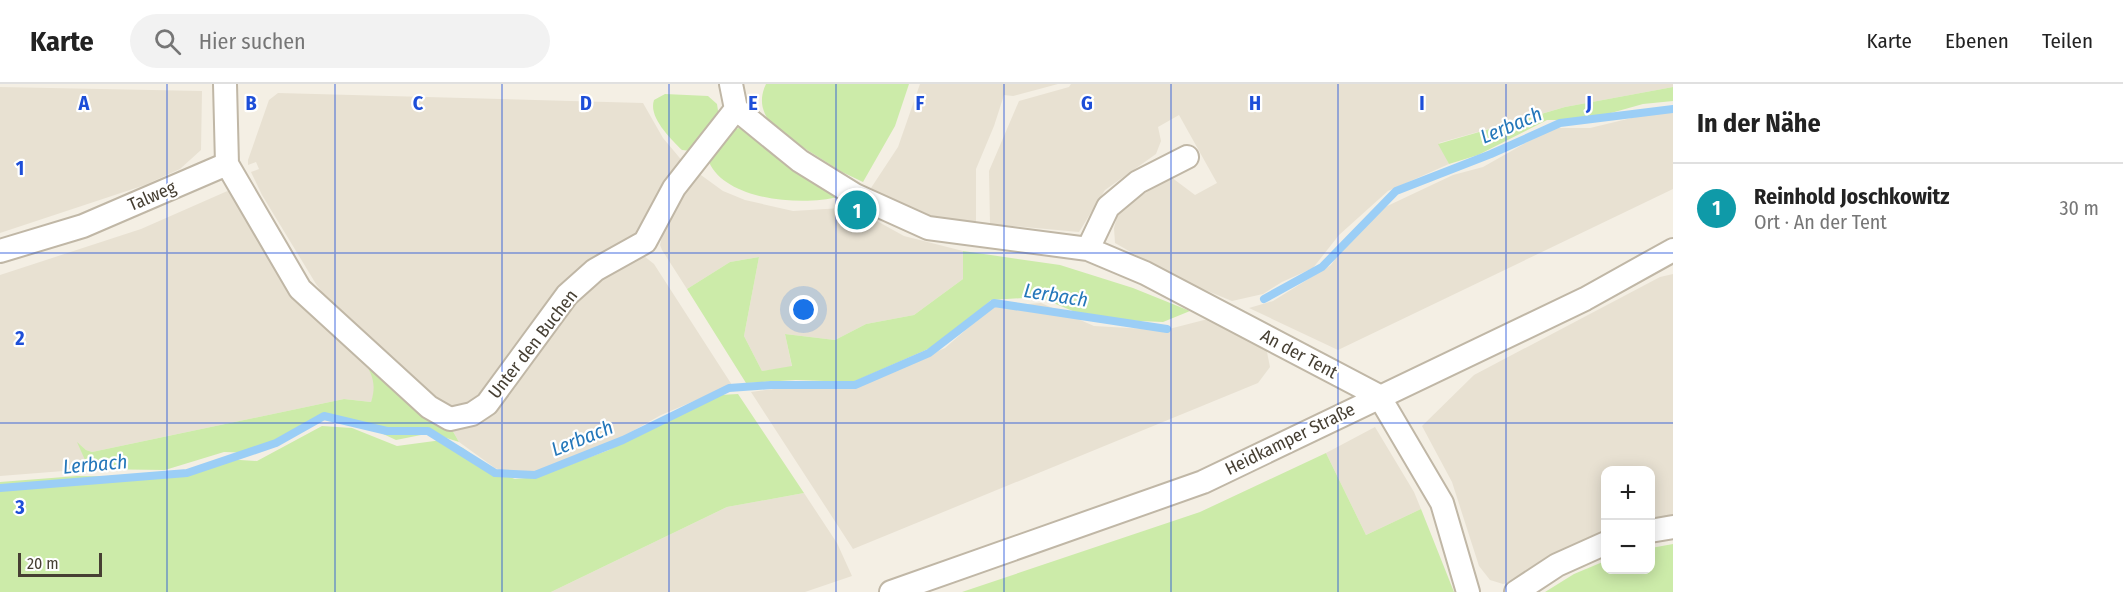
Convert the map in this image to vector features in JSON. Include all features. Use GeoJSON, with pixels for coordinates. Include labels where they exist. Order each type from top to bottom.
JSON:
{"type":"FeatureCollection","features":[{"type":"Feature","properties":{"kind":"street"},"geometry":{"type":"LineString","coordinates":[[225,84],[227,164]]}},
{"type":"Feature","properties":{"kind":"street"},"geometry":{"type":"LineString","coordinates":[[731,84],[736,109]]}},
{"type":"Feature","properties":{"kind":"street","name":"Unter den Buchen"},"geometry":{"type":"LineString","coordinates":[[227,164],[300,289],[429,407],[450,419],[472,414],[486,404],[567,296],[595,270],[645,242],[674,188],[736,109]]}},
{"type":"Feature","properties":{"kind":"street","name":"An der Tent"},"geometry":{"type":"LineString","coordinates":[[736,109],[800,161],[855,195],[928,228],[1088,249],[1145,273],[1379,396]]}},
{"type":"Feature","properties":{"kind":"street"},"geometry":{"type":"LineString","coordinates":[[1088,249],[1108,207],[1138,183],[1187,157]]}},
{"type":"Feature","properties":{"kind":"street","name":"Talweg"},"geometry":{"type":"LineString","coordinates":[[0,251],[83,226],[227,164]]}},
{"type":"Feature","properties":{"kind":"street","name":"Heidkamper Straße"},"geometry":{"type":"LineString","coordinates":[[891,592],[1203,482],[1585,298],[1673,250]]}},
{"type":"Feature","properties":{"kind":"street"},"geometry":{"type":"LineString","coordinates":[[1379,396],[1442,503],[1468,592]]}},
{"type":"Feature","properties":{"kind":"street"},"geometry":{"type":"LineString","coordinates":[[1655,530],[1673,527]]}},
{"type":"Feature","properties":{"kind":"street"},"geometry":{"type":"LineString","coordinates":[[1516,592],[1557,566],[1601,545]]}},
{"type":"Feature","properties":{"kind":"shaded area"},"geometry":{"type":"Polygon","coordinates":[[[920,84],[1058,84],[1013,96],[1004,95],[976,169],[976,223],[932,216],[900,206],[871,188],[898,147],[920,84]]]}},
{"type":"Feature","properties":{"kind":"shaded area"},"geometry":{"type":"Polygon","coordinates":[[[1071,84],[1673,84],[1673,87],[1565,107],[1439,143],[1449,164],[1388,191],[1339,235],[1313,268],[1282,282],[1263,294],[1232,301],[1178,279],[1115,243],[1114,228],[1118,213],[1125,206],[1171,177],[1195,195],[1217,183],[1179,115],[1158,127],[1161,141],[1156,154],[1105,190],[1079,232],[990,224],[989,171],[1019,101],[1069,87],[1071,84]]]}},
{"type":"Feature","properties":{"kind":"shaded area"},"geometry":{"type":"Polygon","coordinates":[[[0,87],[202,91],[201,150],[180,169],[145,185],[0,233],[0,87]]]}},
{"type":"Feature","properties":{"kind":"shaded area"},"geometry":{"type":"Polygon","coordinates":[[[278,93],[643,103],[663,138],[684,163],[646,227],[481,402],[447,408],[327,299],[262,195],[251,172],[259,169],[256,162],[248,165],[248,160],[269,100],[278,93]]]}},
{"type":"Feature","properties":{"kind":"shaded area"},"geometry":{"type":"Polygon","coordinates":[[[1673,108],[1673,189],[1338,350],[1249,308],[1273,301],[1331,265],[1349,239],[1383,208],[1453,175],[1483,167],[1552,128],[1590,128],[1673,108]]]}},
{"type":"Feature","properties":{"kind":"shaded area"},"geometry":{"type":"Polygon","coordinates":[[[694,170],[723,191],[745,200],[793,211],[842,208],[846,204],[904,236],[963,251],[963,279],[914,315],[866,324],[835,340],[785,334],[792,367],[762,371],[744,336],[759,257],[730,262],[687,289],[660,245],[668,213],[694,170]]]}},
{"type":"Feature","properties":{"kind":"shaded area"},"geometry":{"type":"Polygon","coordinates":[[[232,189],[363,359],[373,376],[375,391],[371,402],[344,399],[92,452],[79,444],[89,469],[0,476],[0,275],[141,229],[232,189]]]}},
{"type":"Feature","properties":{"kind":"shaded area"},"geometry":{"type":"Polygon","coordinates":[[[644,256],[654,264],[732,385],[661,415],[610,444],[535,473],[515,475],[495,468],[459,442],[451,428],[467,428],[482,422],[561,315],[589,285],[644,256]]]}},
{"type":"Feature","properties":{"kind":"shaded area"},"geometry":{"type":"Polygon","coordinates":[[[1673,274],[1673,514],[1655,519],[1655,466],[1601,466],[1601,536],[1536,565],[1512,582],[1503,584],[1490,580],[1479,566],[1452,482],[1422,426],[1474,375],[1660,277],[1673,274]]]}},
{"type":"Feature","properties":{"kind":"shaded area"},"geometry":{"type":"Polygon","coordinates":[[[1041,303],[1094,326],[1165,330],[1208,319],[1266,347],[1270,367],[1258,383],[853,549],[751,392],[798,386],[854,388],[945,348],[992,307],[1041,303]]]}},
{"type":"Feature","properties":{"kind":"shaded area"},"geometry":{"type":"Polygon","coordinates":[[[1375,427],[1414,492],[1421,509],[1366,535],[1326,453],[1375,427]]]}},
{"type":"Feature","properties":{"kind":"shaded area"},"geometry":{"type":"Polygon","coordinates":[[[804,493],[837,543],[852,576],[805,592],[551,592],[727,507],[804,493]]]}},
{"type":"Feature","properties":{"kind":"green space"},"geometry":{"type":"Polygon","coordinates":[[[766,84],[909,84],[895,126],[863,182],[842,172],[777,131],[763,109],[762,97],[766,84]]]}},
{"type":"Feature","properties":{"kind":"green space"},"geometry":{"type":"Polygon","coordinates":[[[1673,87],[1673,101],[1643,104],[1586,120],[1547,120],[1478,155],[1449,164],[1438,144],[1565,107],[1673,87]]]}},
{"type":"Feature","properties":{"kind":"green space"},"geometry":{"type":"Polygon","coordinates":[[[665,94],[708,96],[717,104],[719,117],[691,151],[682,150],[657,120],[653,107],[654,100],[665,94]]]}},
{"type":"Feature","properties":{"kind":"green space"},"geometry":{"type":"Polygon","coordinates":[[[746,126],[838,197],[805,201],[767,197],[748,193],[731,185],[718,175],[709,162],[715,150],[728,134],[746,126]]]}},
{"type":"Feature","properties":{"kind":"green space"},"geometry":{"type":"Polygon","coordinates":[[[963,251],[1060,265],[1133,288],[1190,311],[1163,322],[1092,319],[1039,297],[991,300],[944,342],[853,382],[796,380],[746,383],[687,289],[730,262],[759,257],[744,336],[762,371],[792,366],[785,334],[835,340],[866,324],[914,315],[963,279],[963,251]]]}},
{"type":"Feature","properties":{"kind":"green space"},"geometry":{"type":"Polygon","coordinates":[[[363,359],[451,428],[459,442],[431,433],[396,440],[351,419],[321,416],[257,453],[224,452],[165,470],[89,469],[77,442],[92,452],[344,399],[371,402],[374,390],[373,379],[363,359]]]}},
{"type":"Feature","properties":{"kind":"green space"},"geometry":{"type":"Polygon","coordinates":[[[738,394],[804,493],[727,507],[551,592],[0,592],[0,482],[77,476],[165,477],[224,459],[257,461],[322,426],[352,428],[397,446],[442,440],[463,448],[495,472],[515,479],[537,477],[609,450],[663,419],[720,395],[738,394]]]}},
{"type":"Feature","properties":{"kind":"green space"},"geometry":{"type":"Polygon","coordinates":[[[1326,453],[1366,535],[1421,509],[1454,592],[962,592],[1200,512],[1326,453]]]}},
{"type":"Feature","properties":{"kind":"green space"},"geometry":{"type":"Polygon","coordinates":[[[1673,544],[1673,592],[1545,592],[1574,574],[1601,563],[1601,574],[1655,574],[1655,547],[1673,544]]]}},
{"type":"Feature","properties":{"kind":"waterway","name":"Lerbach"},"geometry":{"type":"LineString","coordinates":[[1264,299],[1322,267],[1396,191],[1491,154],[1560,123],[1673,109]]}},
{"type":"Feature","properties":{"kind":"waterway","name":"Lerbach"},"geometry":{"type":"LineString","coordinates":[[0,488],[187,473],[276,443],[324,416],[387,431],[428,431],[495,473],[535,475],[623,440],[729,388],[771,385],[855,385],[929,353],[994,303],[1167,329]]}},
{"type":"Feature","properties":{"kind":"place","name":"Reinhold Joschkowitz"},"geometry":{"type":"Point","coordinates":[857,210]}}]}
